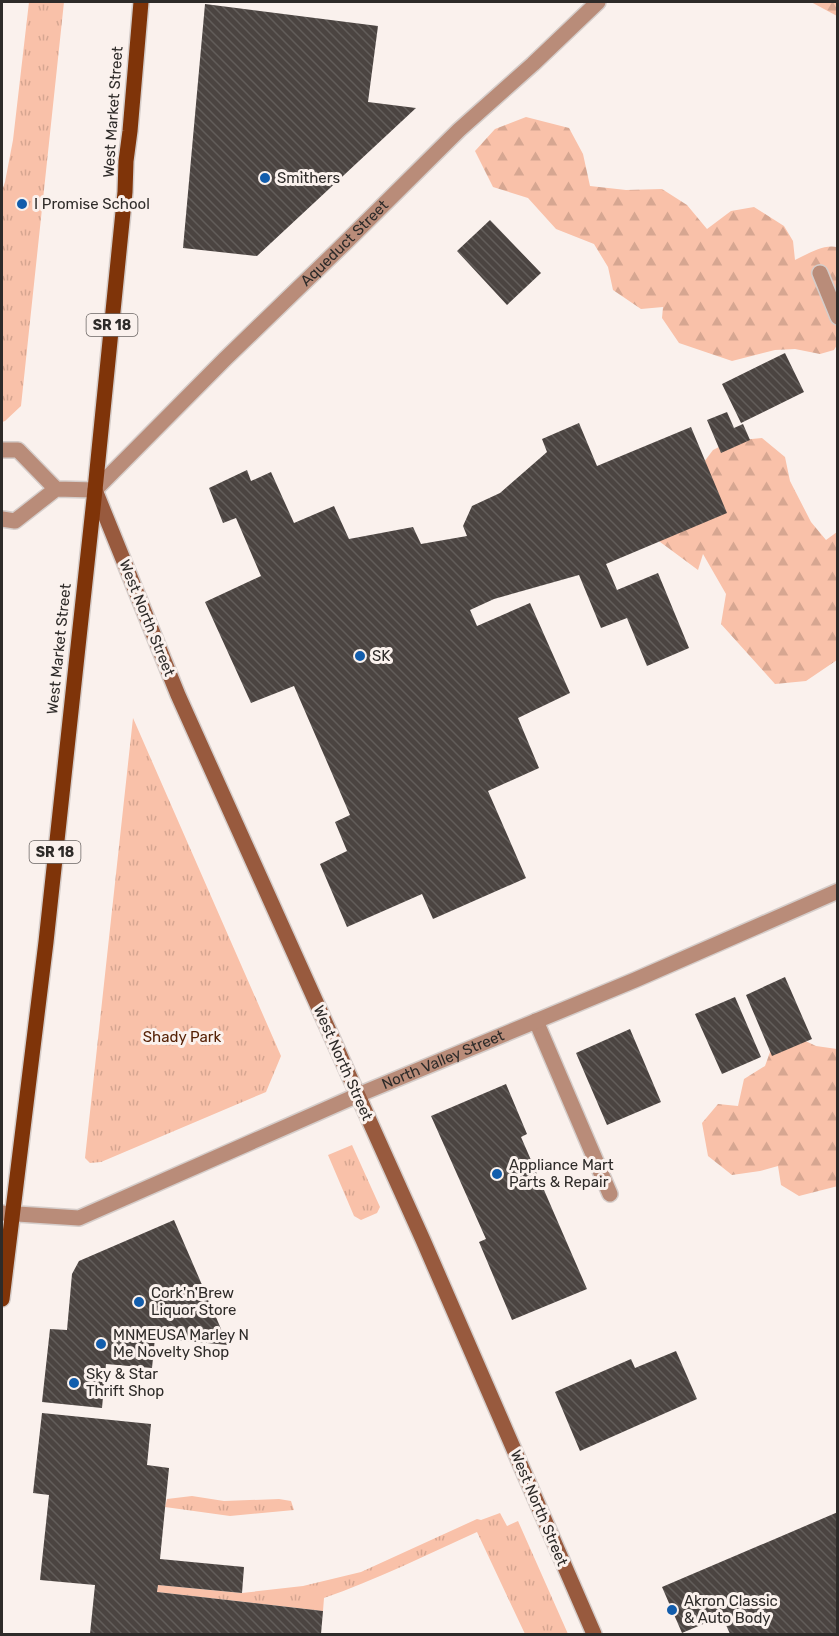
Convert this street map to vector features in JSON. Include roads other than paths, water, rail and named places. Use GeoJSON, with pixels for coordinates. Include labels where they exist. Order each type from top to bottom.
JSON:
{"type":"FeatureCollection","features":[{"type":"Feature","properties":{"kind":"main road","name":"West Market Street"},"geometry":{"type":"LineString","coordinates":[[2,1299],[6,1213],[46,942],[95,490],[125,192],[141,2]]}},
{"type":"Feature","properties":{"kind":"street","name":"Aqueduct Street"},"geometry":{"type":"LineString","coordinates":[[95,490],[459,130],[598,2]]}},
{"type":"Feature","properties":{"kind":"street"},"geometry":{"type":"LineString","coordinates":[[820,273],[837,317]]}},
{"type":"Feature","properties":{"kind":"street"},"geometry":{"type":"LineString","coordinates":[[2,450],[18,450],[56,489]]}},
{"type":"Feature","properties":{"kind":"street"},"geometry":{"type":"LineString","coordinates":[[2,519],[15,521],[56,489],[95,490]]}},
{"type":"Feature","properties":{"kind":"street","name":"West North Street"},"geometry":{"type":"LineString","coordinates":[[95,490],[178,695],[432,1262],[594,1635]]}},
{"type":"Feature","properties":{"kind":"street","name":"North Valley Street"},"geometry":{"type":"LineString","coordinates":[[6,1213],[79,1218],[358,1095],[635,980],[837,891]]}},
{"type":"Feature","properties":{"kind":"street"},"geometry":{"type":"LineString","coordinates":[[536,1021],[610,1194]]}},
{"type":"Feature","properties":{"kind":"place","name":"Smithers"},"geometry":{"type":"Point","coordinates":[265,178]}},
{"type":"Feature","properties":{"kind":"place","name":"I Promise School"},"geometry":{"type":"Point","coordinates":[22,204]}},
{"type":"Feature","properties":{"kind":"place","name":"SK"},"geometry":{"type":"Point","coordinates":[360,656]}},
{"type":"Feature","properties":{"kind":"place","name":"Appliance Mart Parts & Repair"},"geometry":{"type":"Point","coordinates":[497,1174]}},
{"type":"Feature","properties":{"kind":"place","name":"Cork'n'Brew Liquor Store"},"geometry":{"type":"Point","coordinates":[139,1302]}},
{"type":"Feature","properties":{"kind":"place","name":"MNMEUSA Marley N Me Novelty Shop"},"geometry":{"type":"Point","coordinates":[101,1344]}},
{"type":"Feature","properties":{"kind":"place","name":"Sky & Star Thrift Shop"},"geometry":{"type":"Point","coordinates":[74,1383]}},
{"type":"Feature","properties":{"kind":"place","name":"Akron Classic & Auto Body"},"geometry":{"type":"Point","coordinates":[672,1610]}},
{"type":"Feature","properties":{"kind":"park label","name":"Shady Park"},"geometry":{"type":"Point","coordinates":[182,1037]}}]}
